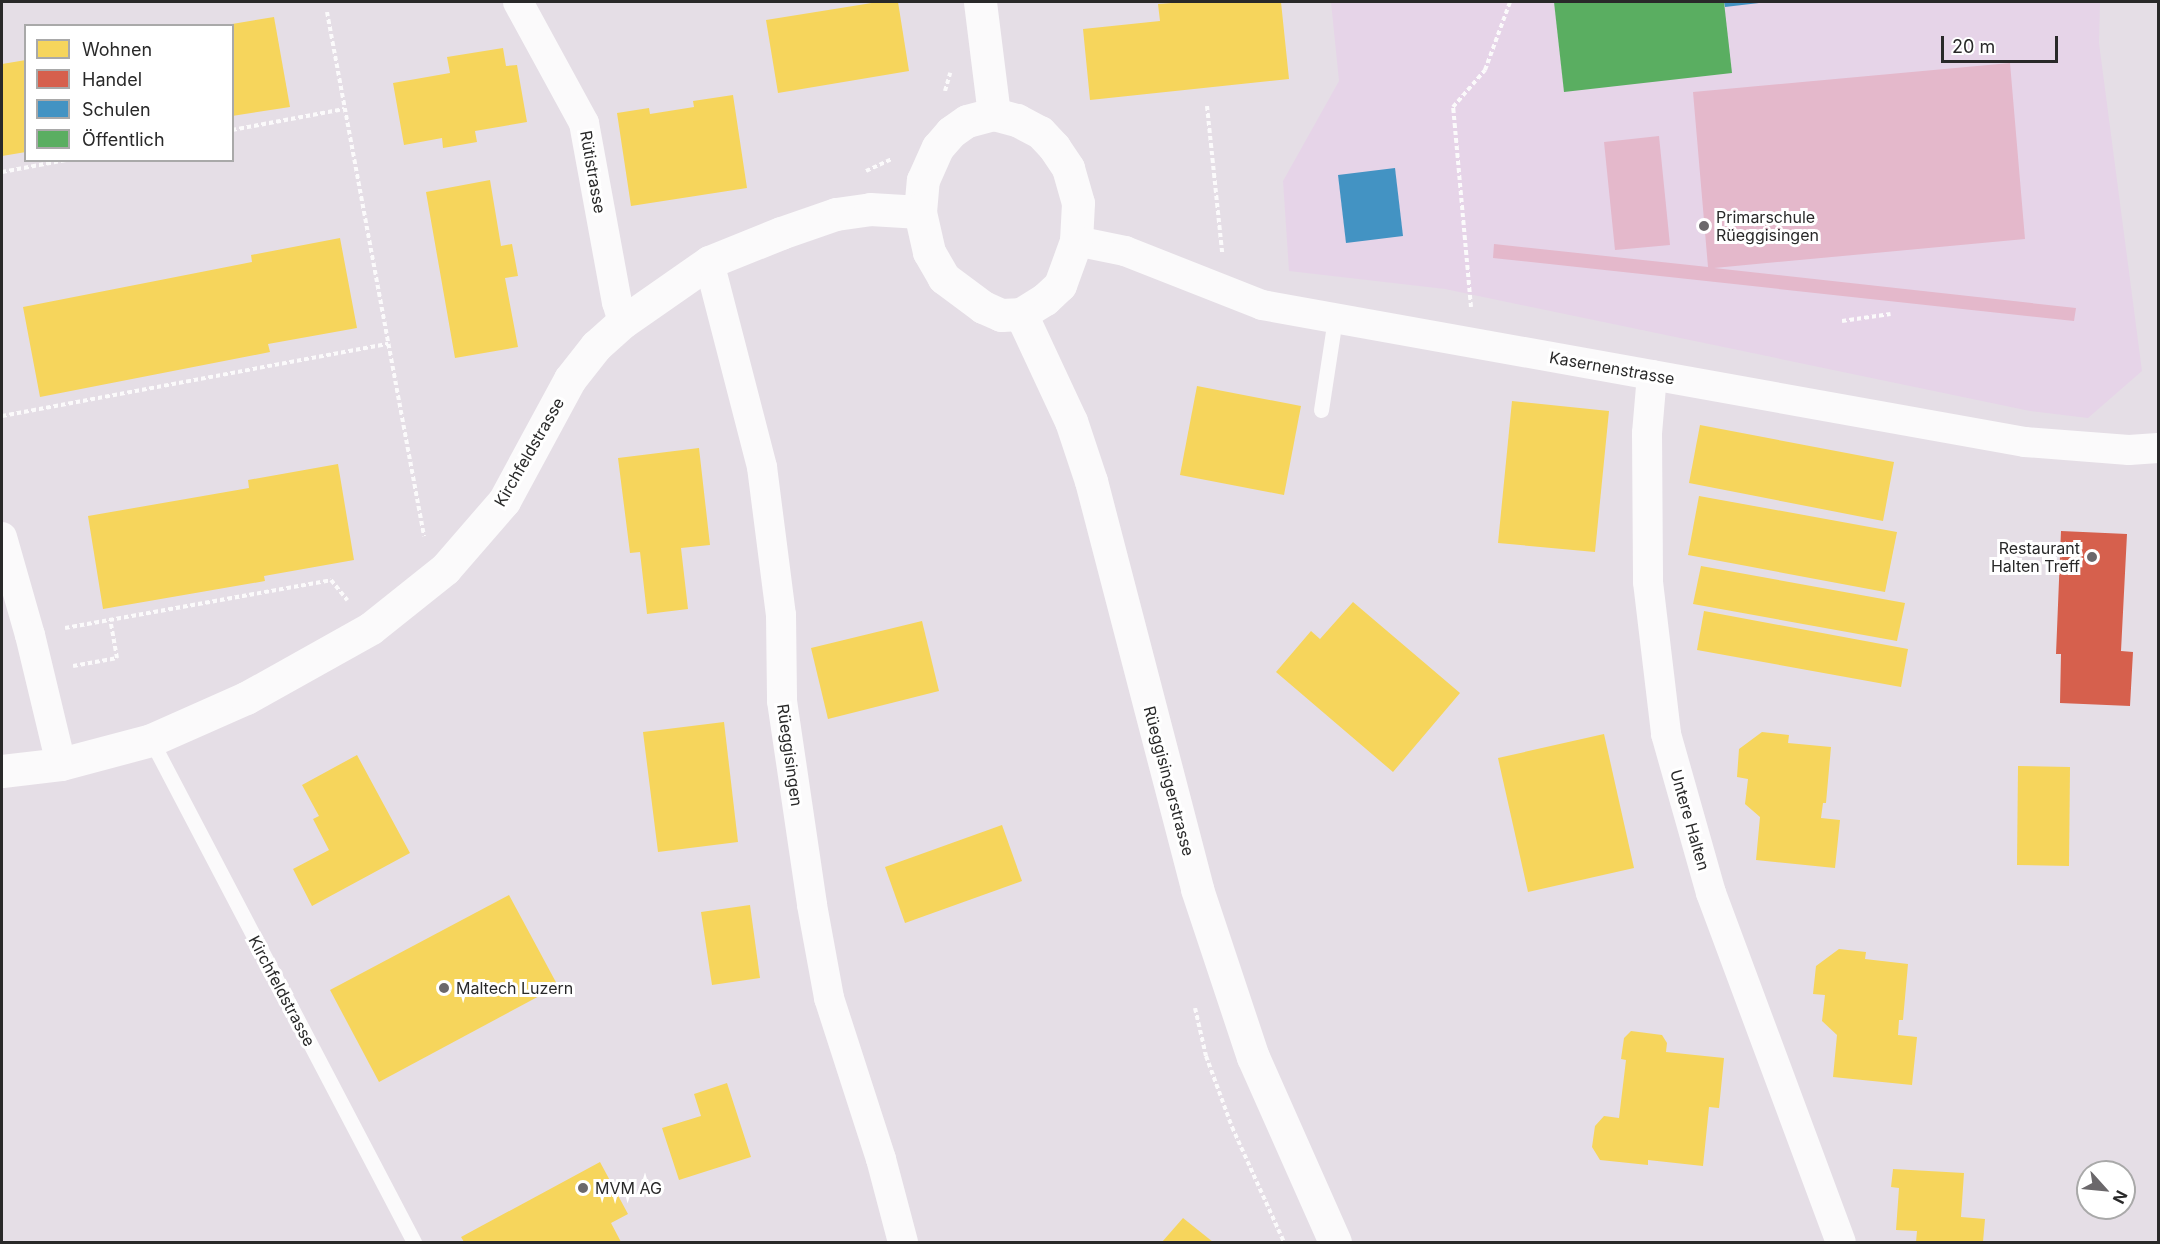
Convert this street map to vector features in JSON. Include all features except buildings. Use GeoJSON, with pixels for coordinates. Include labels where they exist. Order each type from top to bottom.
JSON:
{"type":"FeatureCollection","features":[{"type":"Feature","properties":{"kind":"street","name":"Rütistrasse"},"geometry":{"type":"LineString","coordinates":[[518,2],[584,123],[617,302],[623,322]]}},
{"type":"Feature","properties":{"kind":"street"},"geometry":{"type":"LineString","coordinates":[[980,2],[994,114]]}},
{"type":"Feature","properties":{"kind":"street"},"geometry":{"type":"LineString","coordinates":[[994,114],[1017,120],[1040,132],[1068,168],[1078,203],[1076,241],[1060,285],[1045,299],[1021,314],[1001,315],[983,308],[944,278],[929,252],[920,212],[923,180],[938,147],[951,132],[967,120],[994,114]]}},
{"type":"Feature","properties":{"kind":"street","name":"Kirchfeldstrasse"},"geometry":{"type":"LineString","coordinates":[[2,771],[61,764],[151,740],[246,698],[371,628],[446,569],[504,501],[570,379],[596,346],[623,322],[709,262],[781,233],[836,214],[870,209],[920,212]]}},
{"type":"Feature","properties":{"kind":"street","name":"Kasernenstrasse"},"geometry":{"type":"LineString","coordinates":[[1076,241],[1125,251],[1262,305],[1335,319],[2025,442],[2129,450],[2158,448]]}},
{"type":"Feature","properties":{"kind":"street","name":"Rüeggisingen"},"geometry":{"type":"LineString","coordinates":[[709,262],[762,467],[781,615],[782,701],[812,910],[829,998],[881,1159],[903,1242]]}},
{"type":"Feature","properties":{"kind":"street","name":"Rüeggisingerstrasse"},"geometry":{"type":"LineString","coordinates":[[1021,314],[1071,421],[1091,481],[1197,890],[1253,1057],[1335,1242]]}},
{"type":"Feature","properties":{"kind":"street","name":"Untere Halten"},"geometry":{"type":"LineString","coordinates":[[1652,375],[1647,433],[1648,582],[1666,734],[1711,893],[1841,1242]]}},
{"type":"Feature","properties":{"kind":"street"},"geometry":{"type":"LineString","coordinates":[[2,537],[30,635],[61,764]]}},
{"type":"Feature","properties":{"kind":"lane"},"geometry":{"type":"LineString","coordinates":[[1321,410],[1335,319]]}},
{"type":"Feature","properties":{"kind":"lane","name":"Kirchfeldstrasse"},"geometry":{"type":"LineString","coordinates":[[151,740],[414,1242]]}},
{"type":"Feature","properties":{"kind":"path"},"geometry":{"type":"LineString","coordinates":[[1470,310],[1472,300],[1453,107],[1485,70],[1510,2]]}},
{"type":"Feature","properties":{"kind":"path"},"geometry":{"type":"LineString","coordinates":[[327,12],[424,536],[446,569]]}},
{"type":"Feature","properties":{"kind":"path"},"geometry":{"type":"LineString","coordinates":[[1207,106],[1223,262]]}},
{"type":"Feature","properties":{"kind":"path"},"geometry":{"type":"LineString","coordinates":[[234,130],[344,109]]}},
{"type":"Feature","properties":{"kind":"path"},"geometry":{"type":"LineString","coordinates":[[2,172],[55,162]]}},
{"type":"Feature","properties":{"kind":"path"},"geometry":{"type":"LineString","coordinates":[[1842,321],[1890,314]]}},
{"type":"Feature","properties":{"kind":"path"},"geometry":{"type":"LineString","coordinates":[[2,416],[388,344]]}},
{"type":"Feature","properties":{"kind":"path"},"geometry":{"type":"LineString","coordinates":[[59,629],[331,580],[371,628]]}},
{"type":"Feature","properties":{"kind":"path"},"geometry":{"type":"LineString","coordinates":[[72,666],[117,658],[110,620]]}},
{"type":"Feature","properties":{"kind":"shaded area","name":"Primarschule Rüeggisingen"},"geometry":{"type":"Polygon","coordinates":[[[1331,2],[2100,2],[2099,43],[2142,371],[2088,418],[2030,411],[1445,289],[1289,271],[1283,181],[1339,81],[1331,2]]]}},
{"type":"Feature","properties":{"kind":"shaded area"},"geometry":{"type":"Polygon","coordinates":[[[2010,63],[2025,239],[1714,268],[2076,308],[2074,321],[1493,258],[1494,244],[1708,267],[1693,92],[2010,63]]]}},
{"type":"Feature","properties":{"kind":"shaded area"},"geometry":{"type":"Polygon","coordinates":[[[1659,136],[1670,245],[1615,250],[1604,142],[1659,136]]]}},
{"type":"Feature","properties":{"kind":"place","name":"Primarschule Rüeggisingen"},"geometry":{"type":"Point","coordinates":[1704,226]}},
{"type":"Feature","properties":{"kind":"place","name":"Restaurant Halten Treff"},"geometry":{"type":"Point","coordinates":[2092,557]}},
{"type":"Feature","properties":{"kind":"place","name":"Maltech Luzern"},"geometry":{"type":"Point","coordinates":[444,988]}},
{"type":"Feature","properties":{"kind":"place","name":"MVM AG"},"geometry":{"type":"Point","coordinates":[583,1188]}}]}
